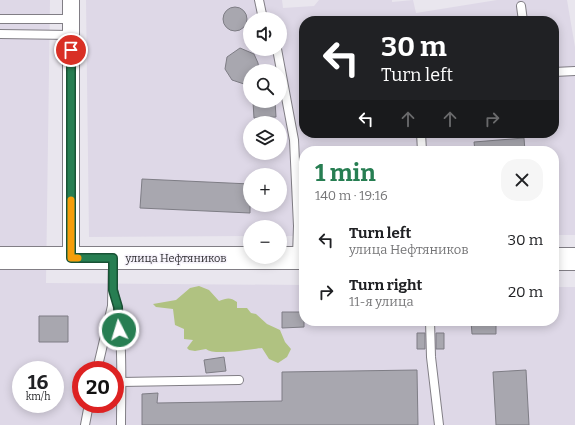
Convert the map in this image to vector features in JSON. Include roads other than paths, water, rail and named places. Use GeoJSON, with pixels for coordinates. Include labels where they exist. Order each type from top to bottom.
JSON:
{"type":"FeatureCollection","features":[{"type":"Feature","properties":{"kind":"street"},"geometry":{"type":"LineString","coordinates":[[71,0],[71,258]]}},
{"type":"Feature","properties":{"kind":"street","name":"улица Нефтяников"},"geometry":{"type":"LineString","coordinates":[[0,258],[299,258]]}},
{"type":"Feature","properties":{"kind":"street"},"geometry":{"type":"LineString","coordinates":[[559,259],[575,259]]}},
{"type":"Feature","properties":{"kind":"lane"},"geometry":{"type":"LineString","coordinates":[[259,0],[262,12]]}},
{"type":"Feature","properties":{"kind":"lane"},"geometry":{"type":"LineString","coordinates":[[521,6],[522,16]]}},
{"type":"Feature","properties":{"kind":"lane"},"geometry":{"type":"LineString","coordinates":[[0,19],[71,19]]}},
{"type":"Feature","properties":{"kind":"lane"},"geometry":{"type":"LineString","coordinates":[[0,34],[71,35]]}},
{"type":"Feature","properties":{"kind":"lane"},"geometry":{"type":"LineString","coordinates":[[278,56],[294,140],[299,237]]}},
{"type":"Feature","properties":{"kind":"lane"},"geometry":{"type":"LineString","coordinates":[[559,72],[575,71]]}},
{"type":"Feature","properties":{"kind":"lane"},"geometry":{"type":"LineString","coordinates":[[98,361],[112,306],[113,258]]}},
{"type":"Feature","properties":{"kind":"lane"},"geometry":{"type":"LineString","coordinates":[[113,290],[118,307],[120,361]]}},
{"type":"Feature","properties":{"kind":"lane"},"geometry":{"type":"LineString","coordinates":[[430,326],[431,357],[439,425]]}},
{"type":"Feature","properties":{"kind":"lane"},"geometry":{"type":"LineString","coordinates":[[124,382],[239,380]]}},
{"type":"Feature","properties":{"kind":"lane"},"geometry":{"type":"LineString","coordinates":[[85,425],[87,413]]}},
{"type":"Feature","properties":{"kind":"lane"},"geometry":{"type":"LineString","coordinates":[[121,413],[121,425]]}}]}
